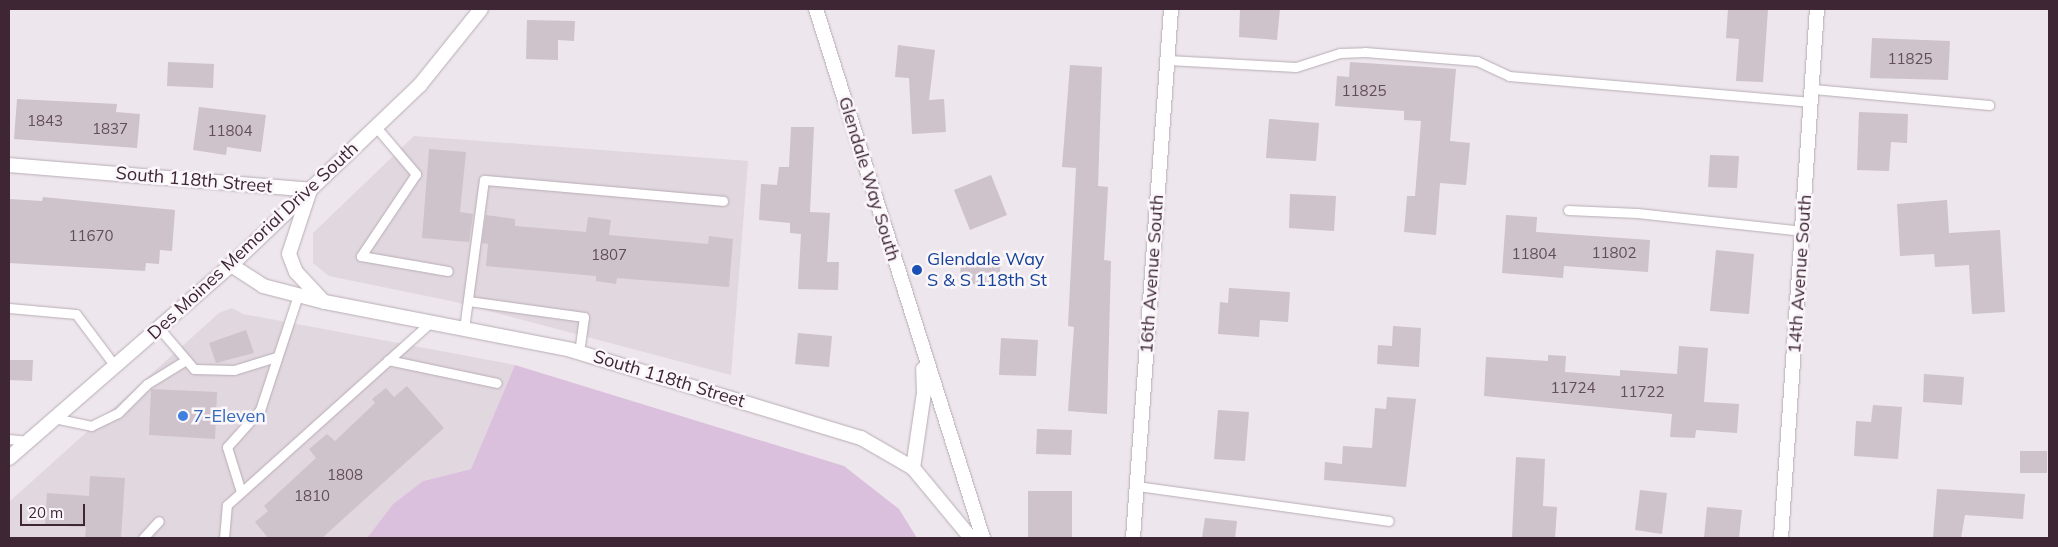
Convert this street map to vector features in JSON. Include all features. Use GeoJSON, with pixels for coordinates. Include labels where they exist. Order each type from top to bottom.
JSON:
{"type":"FeatureCollection","features":[{"type":"Feature","properties":{"kind":"street","name":"Des Moines Memorial Drive South"},"geometry":{"type":"LineString","coordinates":[[9,458],[232,265],[420,85],[481,9]]}},
{"type":"Feature","properties":{"kind":"street","name":"Glendale Way South"},"geometry":{"type":"LineString","coordinates":[[816,9],[983,538]]}},
{"type":"Feature","properties":{"kind":"street","name":"16th Avenue South"},"geometry":{"type":"LineString","coordinates":[[1133,538],[1172,9]]}},
{"type":"Feature","properties":{"kind":"street","name":"14th Avenue South"},"geometry":{"type":"LineString","coordinates":[[1781,538],[1817,9]]}},
{"type":"Feature","properties":{"kind":"street","name":"South 118th Street"},"geometry":{"type":"LineString","coordinates":[[9,165],[310,190]]}},
{"type":"Feature","properties":{"kind":"street"},"geometry":{"type":"LineString","coordinates":[[310,190],[289,254],[296,272],[325,302]]}},
{"type":"Feature","properties":{"kind":"street","name":"South 118th Street"},"geometry":{"type":"LineString","coordinates":[[232,265],[263,286],[325,302],[579,352],[861,438],[913,468],[971,538]]}},
{"type":"Feature","properties":{"kind":"street","name":"Glendale Way South"},"geometry":{"type":"LineString","coordinates":[[913,468],[924,393],[922,349]]}},
{"type":"Feature","properties":{"kind":"lane"},"geometry":{"type":"LineString","coordinates":[[1168,60],[1296,67],[1340,53],[1365,52],[1477,61],[1509,76],[1812,96],[1989,105]]}},
{"type":"Feature","properties":{"kind":"lane"},"geometry":{"type":"LineString","coordinates":[[376,127],[416,174],[361,256],[448,271]]}},
{"type":"Feature","properties":{"kind":"lane"},"geometry":{"type":"LineString","coordinates":[[464,329],[484,180],[723,201]]}},
{"type":"Feature","properties":{"kind":"lane"},"geometry":{"type":"LineString","coordinates":[[1568,210],[1637,213],[1803,231]]}},
{"type":"Feature","properties":{"kind":"lane"},"geometry":{"type":"LineString","coordinates":[[241,492],[227,447],[260,410],[298,295]]}},
{"type":"Feature","properties":{"kind":"lane"},"geometry":{"type":"LineString","coordinates":[[468,301],[584,317],[579,352]]}},
{"type":"Feature","properties":{"kind":"lane"},"geometry":{"type":"LineString","coordinates":[[9,308],[76,314],[115,366]]}},
{"type":"Feature","properties":{"kind":"lane"},"geometry":{"type":"LineString","coordinates":[[224,538],[227,505],[430,322]]}},
{"type":"Feature","properties":{"kind":"lane"},"geometry":{"type":"LineString","coordinates":[[159,328],[194,369],[234,370],[276,357]]}},
{"type":"Feature","properties":{"kind":"lane"},"geometry":{"type":"LineString","coordinates":[[54,418],[91,426],[118,414],[147,384],[186,360]]}},
{"type":"Feature","properties":{"kind":"lane"},"geometry":{"type":"LineString","coordinates":[[388,360],[497,383]]}},
{"type":"Feature","properties":{"kind":"lane"},"geometry":{"type":"LineString","coordinates":[[9,440],[28,441]]}},
{"type":"Feature","properties":{"kind":"lane"},"geometry":{"type":"LineString","coordinates":[[1137,486],[1389,521]]}},
{"type":"Feature","properties":{"kind":"lane"},"geometry":{"type":"LineString","coordinates":[[143,538],[159,521]]}},
{"type":"Feature","properties":{"kind":"shaded area"},"geometry":{"type":"Polygon","coordinates":[[[414,136],[748,161],[731,375],[451,301],[329,276],[313,263],[313,233],[414,136]]]}},
{"type":"Feature","properties":{"kind":"shaded area"},"geometry":{"type":"Polygon","coordinates":[[[232,308],[243,314],[515,365],[471,469],[423,481],[393,504],[367,538],[9,538],[9,502],[219,313],[232,308]]]}},
{"type":"Feature","properties":{"kind":"shaded area"},"geometry":{"type":"Polygon","coordinates":[[[515,365],[844,466],[899,509],[917,538],[367,538],[393,504],[423,481],[471,469],[515,365]]]}},
{"type":"Feature","properties":{"kind":"building"},"geometry":{"type":"Polygon","coordinates":[[[1240,9],[1280,9],[1277,40],[1239,37],[1240,9]]]}},
{"type":"Feature","properties":{"kind":"building"},"geometry":{"type":"Polygon","coordinates":[[[1728,9],[1768,9],[1763,82],[1736,81],[1739,39],[1726,38],[1728,9]]]}},
{"type":"Feature","properties":{"kind":"building"},"geometry":{"type":"Polygon","coordinates":[[[527,20],[575,21],[574,41],[558,40],[558,60],[526,59],[527,20]]]}},
{"type":"Feature","properties":{"kind":"building"},"geometry":{"type":"Polygon","coordinates":[[[1872,38],[1950,41],[1948,80],[1870,78],[1872,38]]]}},
{"type":"Feature","properties":{"kind":"building"},"geometry":{"type":"Polygon","coordinates":[[[898,45],[935,50],[929,100],[944,99],[946,132],[912,134],[909,78],[895,77],[898,45]]]}},
{"type":"Feature","properties":{"kind":"building"},"geometry":{"type":"Polygon","coordinates":[[[168,62],[214,64],[213,88],[167,86],[168,62]]]}},
{"type":"Feature","properties":{"kind":"building"},"geometry":{"type":"Polygon","coordinates":[[[1350,62],[1456,69],[1450,141],[1470,143],[1466,185],[1440,183],[1436,235],[1404,232],[1407,196],[1415,196],[1421,121],[1404,120],[1404,111],[1335,106],[1337,76],[1349,77],[1350,62]]]}},
{"type":"Feature","properties":{"kind":"building"},"geometry":{"type":"Polygon","coordinates":[[[1070,65],[1102,67],[1098,186],[1108,187],[1104,260],[1111,261],[1107,414],[1068,411],[1074,327],[1068,326],[1076,168],[1062,167],[1070,65]]]}},
{"type":"Feature","properties":{"kind":"building"},"geometry":{"type":"Polygon","coordinates":[[[17,99],[117,104],[116,112],[140,114],[137,148],[14,139],[17,99]]]}},
{"type":"Feature","properties":{"kind":"building"},"geometry":{"type":"Polygon","coordinates":[[[199,107],[266,115],[261,152],[227,147],[226,155],[193,150],[199,107]]]}},
{"type":"Feature","properties":{"kind":"building"},"geometry":{"type":"Polygon","coordinates":[[[1859,112],[1908,114],[1907,143],[1891,142],[1889,171],[1857,170],[1859,112]]]}},
{"type":"Feature","properties":{"kind":"building"},"geometry":{"type":"Polygon","coordinates":[[[1269,119],[1319,123],[1316,161],[1266,158],[1269,119]]]}},
{"type":"Feature","properties":{"kind":"building"},"geometry":{"type":"Polygon","coordinates":[[[791,127],[814,127],[810,212],[830,213],[827,262],[839,262],[838,290],[798,289],[801,234],[790,233],[790,223],[759,220],[761,184],[777,185],[779,167],[789,167],[791,127]]]}},
{"type":"Feature","properties":{"kind":"building"},"geometry":{"type":"Polygon","coordinates":[[[429,149],[466,152],[460,212],[473,214],[469,242],[422,238],[429,149]]]}},
{"type":"Feature","properties":{"kind":"building"},"geometry":{"type":"Polygon","coordinates":[[[1710,155],[1739,156],[1737,188],[1708,187],[1710,155]]]}},
{"type":"Feature","properties":{"kind":"building"},"geometry":{"type":"Polygon","coordinates":[[[991,175],[1007,215],[970,230],[954,190],[991,175]]]}},
{"type":"Feature","properties":{"kind":"building"},"geometry":{"type":"Polygon","coordinates":[[[1290,194],[1336,196],[1334,231],[1289,228],[1290,194]]]}},
{"type":"Feature","properties":{"kind":"building"},"geometry":{"type":"Polygon","coordinates":[[[43,197],[175,210],[172,251],[160,250],[159,264],[146,263],[145,271],[9,263],[9,199],[42,201],[43,197]]]}},
{"type":"Feature","properties":{"kind":"building"},"geometry":{"type":"Polygon","coordinates":[[[1947,200],[1949,233],[2000,230],[2005,312],[1972,314],[1969,265],[1935,267],[1934,254],[1900,256],[1897,204],[1947,200]]]}},
{"type":"Feature","properties":{"kind":"building"},"geometry":{"type":"Polygon","coordinates":[[[486,215],[515,219],[515,226],[586,232],[588,217],[611,220],[609,235],[708,244],[709,236],[733,239],[729,287],[617,278],[616,284],[596,281],[596,276],[486,266],[488,244],[482,243],[486,215]]]}},
{"type":"Feature","properties":{"kind":"building"},"geometry":{"type":"Polygon","coordinates":[[[1506,215],[1537,217],[1536,232],[1650,240],[1648,272],[1564,266],[1563,278],[1502,273],[1506,215]]]}},
{"type":"Feature","properties":{"kind":"building"},"geometry":{"type":"Polygon","coordinates":[[[1716,250],[1754,254],[1749,314],[1710,311],[1716,250]]]}},
{"type":"Feature","properties":{"kind":"building"},"geometry":{"type":"Polygon","coordinates":[[[961,255],[1001,258],[999,286],[960,283],[961,255]]]}},
{"type":"Feature","properties":{"kind":"building"},"geometry":{"type":"Polygon","coordinates":[[[1229,288],[1290,292],[1288,322],[1260,320],[1259,337],[1218,334],[1220,302],[1228,303],[1229,288]]]}},
{"type":"Feature","properties":{"kind":"building"},"geometry":{"type":"Polygon","coordinates":[[[1393,326],[1421,328],[1419,367],[1377,364],[1378,345],[1392,346],[1393,326]]]}},
{"type":"Feature","properties":{"kind":"building"},"geometry":{"type":"Polygon","coordinates":[[[246,330],[254,353],[216,363],[209,343],[246,330]]]}},
{"type":"Feature","properties":{"kind":"building"},"geometry":{"type":"Polygon","coordinates":[[[798,333],[832,336],[829,367],[795,364],[798,333]]]}},
{"type":"Feature","properties":{"kind":"building"},"geometry":{"type":"Polygon","coordinates":[[[1001,338],[1038,340],[1036,376],[999,375],[1001,338]]]}},
{"type":"Feature","properties":{"kind":"building"},"geometry":{"type":"Polygon","coordinates":[[[1679,346],[1708,348],[1704,402],[1739,404],[1737,433],[1696,430],[1695,438],[1670,437],[1672,414],[1484,396],[1486,357],[1548,361],[1548,355],[1566,356],[1565,372],[1620,376],[1620,370],[1677,374],[1679,346]]]}},
{"type":"Feature","properties":{"kind":"building"},"geometry":{"type":"Polygon","coordinates":[[[9,360],[33,360],[32,381],[9,380],[9,360]]]}},
{"type":"Feature","properties":{"kind":"building"},"geometry":{"type":"Polygon","coordinates":[[[1924,374],[1964,377],[1962,405],[1923,402],[1924,374]]]}},
{"type":"Feature","properties":{"kind":"building"},"geometry":{"type":"Polygon","coordinates":[[[407,386],[444,428],[322,538],[268,538],[255,522],[268,511],[264,506],[316,458],[309,449],[327,434],[335,441],[375,403],[372,399],[386,388],[394,397],[407,386]]]}},
{"type":"Feature","properties":{"kind":"building","name":"7-Eleven"},"geometry":{"type":"Polygon","coordinates":[[[151,389],[217,392],[215,439],[149,435],[151,389]]]}},
{"type":"Feature","properties":{"kind":"building"},"geometry":{"type":"Polygon","coordinates":[[[1387,397],[1416,399],[1406,487],[1324,480],[1325,462],[1342,464],[1343,446],[1372,448],[1375,408],[1386,409],[1387,397]]]}},
{"type":"Feature","properties":{"kind":"building"},"geometry":{"type":"Polygon","coordinates":[[[1873,405],[1902,407],[1898,459],[1854,456],[1856,421],[1871,422],[1873,405]]]}},
{"type":"Feature","properties":{"kind":"building"},"geometry":{"type":"Polygon","coordinates":[[[1218,410],[1249,412],[1245,461],[1214,459],[1218,410]]]}},
{"type":"Feature","properties":{"kind":"building"},"geometry":{"type":"Polygon","coordinates":[[[1037,429],[1072,430],[1071,455],[1036,454],[1037,429]]]}},
{"type":"Feature","properties":{"kind":"building"},"geometry":{"type":"Polygon","coordinates":[[[2020,451],[2047,451],[2047,473],[2020,473],[2020,451]]]}},
{"type":"Feature","properties":{"kind":"building"},"geometry":{"type":"Polygon","coordinates":[[[1516,457],[1545,459],[1543,506],[1557,507],[1555,538],[1512,537],[1516,457]]]}},
{"type":"Feature","properties":{"kind":"building"},"geometry":{"type":"Polygon","coordinates":[[[90,476],[125,478],[121,538],[85,538],[86,527],[45,525],[47,493],[89,496],[90,476]]]}},
{"type":"Feature","properties":{"kind":"building"},"geometry":{"type":"Polygon","coordinates":[[[1937,489],[2025,494],[2023,519],[1965,515],[1961,538],[1933,538],[1937,489]]]}},
{"type":"Feature","properties":{"kind":"building"},"geometry":{"type":"Polygon","coordinates":[[[1640,490],[1667,493],[1662,534],[1635,530],[1640,490]]]}},
{"type":"Feature","properties":{"kind":"building"},"geometry":{"type":"Polygon","coordinates":[[[1028,491],[1072,491],[1072,537],[1028,537],[1028,491]]]}},
{"type":"Feature","properties":{"kind":"building"},"geometry":{"type":"Polygon","coordinates":[[[1707,507],[1742,510],[1739,538],[1704,538],[1707,507]]]}},
{"type":"Feature","properties":{"kind":"building"},"geometry":{"type":"Polygon","coordinates":[[[1205,518],[1237,521],[1235,538],[1202,538],[1205,518]]]}},
{"type":"Feature","properties":{"kind":"place","name":"Glendale Way S & S 118th St"},"geometry":{"type":"Point","coordinates":[917,270]}},
{"type":"Feature","properties":{"kind":"place","name":"7-Eleven"},"geometry":{"type":"Point","coordinates":[183,416]}}]}
